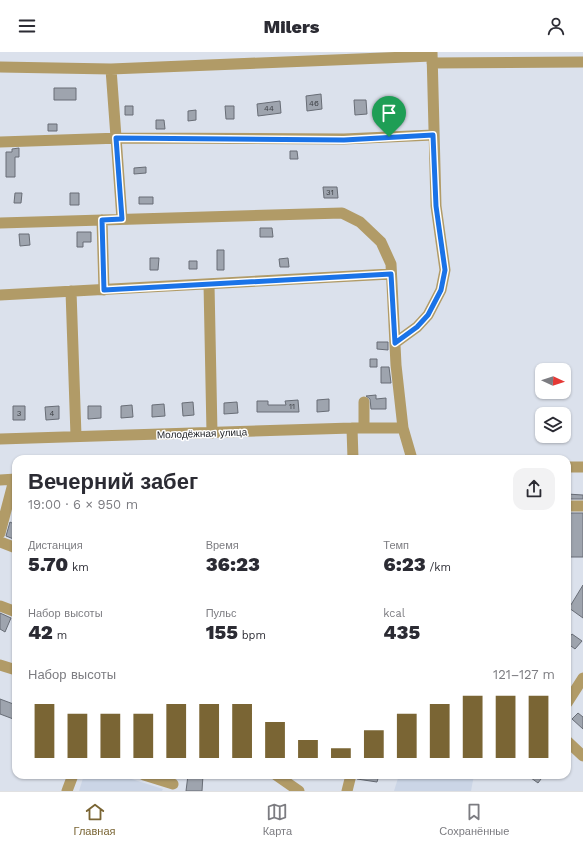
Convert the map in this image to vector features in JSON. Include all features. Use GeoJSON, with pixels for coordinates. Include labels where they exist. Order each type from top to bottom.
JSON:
{"type":"FeatureCollection","features":[{"type":"Feature","properties":{"kind":"street"},"geometry":{"type":"LineString","coordinates":[[0,67],[111,69],[432,57],[583,62]]}},
{"type":"Feature","properties":{"kind":"street"},"geometry":{"type":"LineString","coordinates":[[395,343],[417,327],[428,315],[441,290],[445,270],[436,206],[432,57]]}},
{"type":"Feature","properties":{"kind":"street"},"geometry":{"type":"LineString","coordinates":[[111,69],[122,219]]}},
{"type":"Feature","properties":{"kind":"street"},"geometry":{"type":"LineString","coordinates":[[0,142],[116,138],[344,140],[433,135]]}},
{"type":"Feature","properties":{"kind":"street"},"geometry":{"type":"LineString","coordinates":[[0,222],[342,214],[360,222],[381,242],[391,264],[396,365],[403,428],[411,455]]}},
{"type":"Feature","properties":{"kind":"street"},"geometry":{"type":"LineString","coordinates":[[102,220],[104,290]]}},
{"type":"Feature","properties":{"kind":"street"},"geometry":{"type":"LineString","coordinates":[[0,295],[391,274]]}},
{"type":"Feature","properties":{"kind":"street"},"geometry":{"type":"LineString","coordinates":[[209,284],[212,433]]}},
{"type":"Feature","properties":{"kind":"street"},"geometry":{"type":"LineString","coordinates":[[71,291],[76,436]]}},
{"type":"Feature","properties":{"kind":"street"},"geometry":{"type":"LineString","coordinates":[[364,402],[364,428]]}},
{"type":"Feature","properties":{"kind":"street"},"geometry":{"type":"LineString","coordinates":[[352,428],[353,455]]}},
{"type":"Feature","properties":{"kind":"street","name":"Молодёжная улица"},"geometry":{"type":"LineString","coordinates":[[0,439],[352,428],[403,428]]}},
{"type":"Feature","properties":{"kind":"street"},"geometry":{"type":"LineString","coordinates":[[571,467],[583,467]]}},
{"type":"Feature","properties":{"kind":"street"},"geometry":{"type":"LineString","coordinates":[[0,480],[12,480]]}},
{"type":"Feature","properties":{"kind":"street"},"geometry":{"type":"LineString","coordinates":[[0,533],[12,491]]}},
{"type":"Feature","properties":{"kind":"street"},"geometry":{"type":"LineString","coordinates":[[571,506],[583,506]]}},
{"type":"Feature","properties":{"kind":"street"},"geometry":{"type":"LineString","coordinates":[[0,542],[12,546]]}},
{"type":"Feature","properties":{"kind":"street"},"geometry":{"type":"LineString","coordinates":[[0,606],[12,610]]}},
{"type":"Feature","properties":{"kind":"street"},"geometry":{"type":"LineString","coordinates":[[0,665],[12,669]]}},
{"type":"Feature","properties":{"kind":"street"},"geometry":{"type":"LineString","coordinates":[[571,697],[583,678]]}},
{"type":"Feature","properties":{"kind":"street"},"geometry":{"type":"LineString","coordinates":[[571,745],[583,756]]}},
{"type":"Feature","properties":{"kind":"street"},"geometry":{"type":"LineString","coordinates":[[67,791],[72,779]]}},
{"type":"Feature","properties":{"kind":"street"},"geometry":{"type":"LineString","coordinates":[[158,779],[173,783]]}},
{"type":"Feature","properties":{"kind":"street"},"geometry":{"type":"LineString","coordinates":[[282,779],[299,791]]}},
{"type":"Feature","properties":{"kind":"street"},"geometry":{"type":"LineString","coordinates":[[347,791],[350,779]]}},
{"type":"Feature","properties":{"kind":"shaded area"},"geometry":{"type":"Polygon","coordinates":[[[83,779],[132,779],[163,789],[162,791],[79,791],[83,779]]]}},
{"type":"Feature","properties":{"kind":"shaded area"},"geometry":{"type":"Polygon","coordinates":[[[398,779],[473,779],[471,791],[394,791],[398,779]]]}},
{"type":"Feature","properties":{"kind":"building"},"geometry":{"type":"Polygon","coordinates":[[[54,88],[76,88],[76,100],[54,100],[54,88]]]}},
{"type":"Feature","properties":{"kind":"building"},"geometry":{"type":"Polygon","coordinates":[[[321,94],[322,109],[307,111],[306,96],[321,94]]]}},
{"type":"Feature","properties":{"kind":"building"},"geometry":{"type":"Polygon","coordinates":[[[354,100],[366,100],[367,114],[355,115],[354,100]]]}},
{"type":"Feature","properties":{"kind":"building"},"geometry":{"type":"Polygon","coordinates":[[[280,101],[281,113],[258,116],[257,104],[280,101]]]}},
{"type":"Feature","properties":{"kind":"building"},"geometry":{"type":"Polygon","coordinates":[[[125,106],[133,106],[133,115],[125,115],[125,106]]]}},
{"type":"Feature","properties":{"kind":"building"},"geometry":{"type":"Polygon","coordinates":[[[225,106],[234,106],[234,119],[226,119],[225,106]]]}},
{"type":"Feature","properties":{"kind":"building"},"geometry":{"type":"Polygon","coordinates":[[[196,110],[196,120],[188,121],[188,111],[196,110]]]}},
{"type":"Feature","properties":{"kind":"building"},"geometry":{"type":"Polygon","coordinates":[[[156,120],[164,120],[165,129],[156,129],[156,120]]]}},
{"type":"Feature","properties":{"kind":"building"},"geometry":{"type":"Polygon","coordinates":[[[48,124],[57,124],[57,131],[48,131],[48,124]]]}},
{"type":"Feature","properties":{"kind":"building"},"geometry":{"type":"Polygon","coordinates":[[[19,148],[19,157],[15,157],[15,177],[6,177],[6,152],[12,152],[12,149],[19,148]]]}},
{"type":"Feature","properties":{"kind":"building"},"geometry":{"type":"Polygon","coordinates":[[[290,151],[297,151],[298,159],[290,159],[290,151]]]}},
{"type":"Feature","properties":{"kind":"building"},"geometry":{"type":"Polygon","coordinates":[[[146,167],[146,173],[134,174],[134,168],[146,167]]]}},
{"type":"Feature","properties":{"kind":"building"},"geometry":{"type":"Polygon","coordinates":[[[323,187],[337,187],[338,198],[324,198],[323,187]]]}},
{"type":"Feature","properties":{"kind":"building"},"geometry":{"type":"Polygon","coordinates":[[[15,193],[22,193],[21,203],[14,203],[15,193]]]}},
{"type":"Feature","properties":{"kind":"building"},"geometry":{"type":"Polygon","coordinates":[[[70,193],[79,193],[79,205],[70,205],[70,193]]]}},
{"type":"Feature","properties":{"kind":"building"},"geometry":{"type":"Polygon","coordinates":[[[139,197],[153,197],[153,204],[139,204],[139,197]]]}},
{"type":"Feature","properties":{"kind":"building"},"geometry":{"type":"Polygon","coordinates":[[[260,228],[272,228],[273,237],[260,237],[260,228]]]}},
{"type":"Feature","properties":{"kind":"building"},"geometry":{"type":"Polygon","coordinates":[[[77,232],[91,232],[91,242],[83,242],[83,247],[77,247],[77,232]]]}},
{"type":"Feature","properties":{"kind":"building"},"geometry":{"type":"Polygon","coordinates":[[[19,234],[29,234],[30,245],[20,246],[19,234]]]}},
{"type":"Feature","properties":{"kind":"building"},"geometry":{"type":"Polygon","coordinates":[[[217,250],[224,250],[224,270],[217,270],[217,250]]]}},
{"type":"Feature","properties":{"kind":"building"},"geometry":{"type":"Polygon","coordinates":[[[150,258],[159,258],[158,270],[150,270],[150,258]]]}},
{"type":"Feature","properties":{"kind":"building"},"geometry":{"type":"Polygon","coordinates":[[[288,258],[289,267],[280,267],[279,259],[288,258]]]}},
{"type":"Feature","properties":{"kind":"building"},"geometry":{"type":"Polygon","coordinates":[[[189,261],[197,261],[197,269],[189,269],[189,261]]]}},
{"type":"Feature","properties":{"kind":"building"},"geometry":{"type":"Polygon","coordinates":[[[377,342],[388,342],[388,350],[377,349],[377,342]]]}},
{"type":"Feature","properties":{"kind":"building"},"geometry":{"type":"Polygon","coordinates":[[[370,359],[377,359],[377,367],[370,367],[370,359]]]}},
{"type":"Feature","properties":{"kind":"building"},"geometry":{"type":"Polygon","coordinates":[[[381,367],[389,367],[391,383],[381,383],[381,367]]]}},
{"type":"Feature","properties":{"kind":"building"},"geometry":{"type":"Polygon","coordinates":[[[376,395],[376,399],[386,398],[386,409],[371,409],[370,399],[366,396],[376,395]]]}},
{"type":"Feature","properties":{"kind":"building"},"geometry":{"type":"Polygon","coordinates":[[[329,399],[329,411],[317,412],[317,400],[329,399]]]}},
{"type":"Feature","properties":{"kind":"building"},"geometry":{"type":"Polygon","coordinates":[[[298,400],[299,412],[257,412],[257,401],[268,401],[268,405],[286,405],[285,401],[298,400]]]}},
{"type":"Feature","properties":{"kind":"building"},"geometry":{"type":"Polygon","coordinates":[[[193,402],[194,415],[183,416],[182,403],[193,402]]]}},
{"type":"Feature","properties":{"kind":"building"},"geometry":{"type":"Polygon","coordinates":[[[237,402],[238,413],[224,414],[224,403],[237,402]]]}},
{"type":"Feature","properties":{"kind":"building"},"geometry":{"type":"Polygon","coordinates":[[[164,404],[165,416],[152,417],[152,405],[164,404]]]}},
{"type":"Feature","properties":{"kind":"building"},"geometry":{"type":"Polygon","coordinates":[[[132,405],[133,417],[121,418],[121,406],[132,405]]]}},
{"type":"Feature","properties":{"kind":"building"},"geometry":{"type":"Polygon","coordinates":[[[13,406],[25,406],[25,420],[13,420],[13,406]]]}},
{"type":"Feature","properties":{"kind":"building"},"geometry":{"type":"Polygon","coordinates":[[[59,406],[59,419],[46,420],[45,407],[59,406]]]}},
{"type":"Feature","properties":{"kind":"building"},"geometry":{"type":"Polygon","coordinates":[[[88,406],[101,406],[101,418],[88,419],[88,406]]]}},
{"type":"Feature","properties":{"kind":"building"},"geometry":{"type":"Polygon","coordinates":[[[571,494],[583,495],[583,499],[571,499],[571,494]]]}},
{"type":"Feature","properties":{"kind":"building"},"geometry":{"type":"Polygon","coordinates":[[[571,513],[583,513],[583,557],[571,557],[571,513]]]}},
{"type":"Feature","properties":{"kind":"building"},"geometry":{"type":"Polygon","coordinates":[[[10,522],[12,523],[12,538],[6,536],[10,522]]]}},
{"type":"Feature","properties":{"kind":"building"},"geometry":{"type":"Polygon","coordinates":[[[583,585],[583,618],[571,609],[571,605],[583,585]]]}},
{"type":"Feature","properties":{"kind":"building"},"geometry":{"type":"Polygon","coordinates":[[[0,613],[11,618],[5,632],[0,629],[0,613]]]}},
{"type":"Feature","properties":{"kind":"building"},"geometry":{"type":"Polygon","coordinates":[[[572,634],[582,641],[575,649],[571,646],[572,634]]]}},
{"type":"Feature","properties":{"kind":"building"},"geometry":{"type":"Polygon","coordinates":[[[0,699],[12,704],[12,718],[0,714],[0,699]]]}},
{"type":"Feature","properties":{"kind":"building"},"geometry":{"type":"Polygon","coordinates":[[[578,713],[583,717],[583,729],[572,719],[578,713]]]}},
{"type":"Feature","properties":{"kind":"building"},"geometry":{"type":"Polygon","coordinates":[[[188,779],[203,779],[202,791],[186,791],[188,779]]]}},
{"type":"Feature","properties":{"kind":"building"},"geometry":{"type":"Polygon","coordinates":[[[357,779],[378,779],[377,782],[357,779]]]}},
{"type":"Feature","properties":{"kind":"building"},"geometry":{"type":"Polygon","coordinates":[[[532,779],[541,779],[538,783],[532,779]]]}},
{"type":"Feature","properties":{"kind":"route"},"geometry":{"type":"LineString","coordinates":[[433,135],[436,206],[445,270],[441,290],[428,315],[417,327],[395,343],[391,274],[104,290],[102,220],[122,219],[116,138],[344,140],[389,137],[433,135]]}}]}
